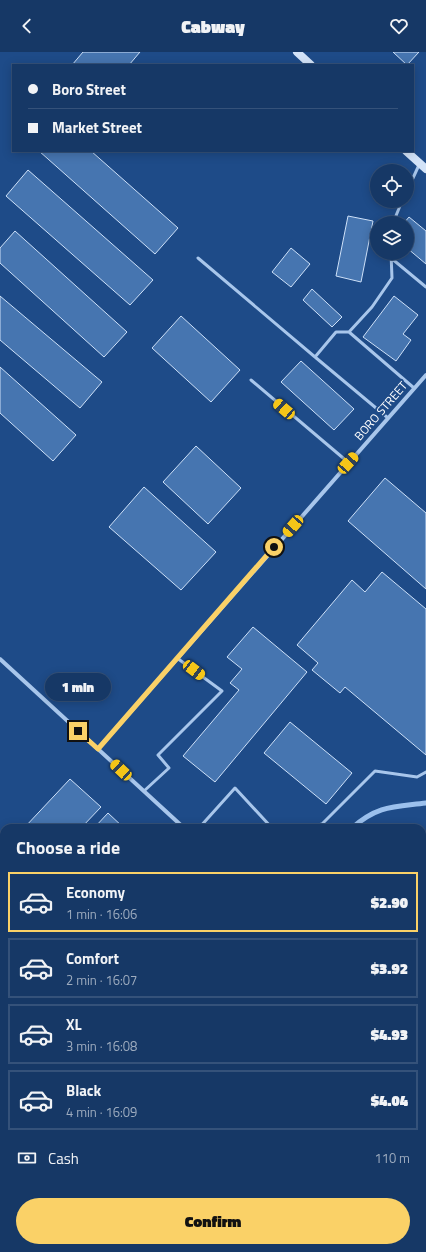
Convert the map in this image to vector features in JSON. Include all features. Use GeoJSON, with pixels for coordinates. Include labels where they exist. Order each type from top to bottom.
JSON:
{"type":"FeatureCollection","features":[{"type":"Feature","properties":{"kind":"main road"},"geometry":{"type":"LineString","coordinates":[[297,52],[310,64]]}},
{"type":"Feature","properties":{"kind":"main road"},"geometry":{"type":"LineString","coordinates":[[407,152],[426,169]]}},
{"type":"Feature","properties":{"kind":"street","name":"BORO STREET"},"geometry":{"type":"LineString","coordinates":[[98,749],[426,375]]}},
{"type":"Feature","properties":{"kind":"street"},"geometry":{"type":"LineString","coordinates":[[0,659],[180,824]]}},
{"type":"Feature","properties":{"kind":"lane"},"geometry":{"type":"LineString","coordinates":[[414,176],[420,163]]}},
{"type":"Feature","properties":{"kind":"lane"},"geometry":{"type":"LineString","coordinates":[[198,258],[388,418]]}},
{"type":"Feature","properties":{"kind":"lane"},"geometry":{"type":"LineString","coordinates":[[349,332],[372,307],[392,278],[391,260]]}},
{"type":"Feature","properties":{"kind":"lane"},"geometry":{"type":"LineString","coordinates":[[393,260],[426,288]]}},
{"type":"Feature","properties":{"kind":"lane"},"geometry":{"type":"LineString","coordinates":[[315,357],[336,332],[349,332],[414,388]]}},
{"type":"Feature","properties":{"kind":"lane"},"geometry":{"type":"LineString","coordinates":[[251,380],[348,463]]}},
{"type":"Feature","properties":{"kind":"lane"},"geometry":{"type":"LineString","coordinates":[[144,791],[169,768],[158,755],[222,691],[177,658]]}},
{"type":"Feature","properties":{"kind":"lane"},"geometry":{"type":"LineString","coordinates":[[322,824],[375,771],[417,777],[426,772]]}},
{"type":"Feature","properties":{"kind":"lane"},"geometry":{"type":"LineString","coordinates":[[203,824],[235,788],[268,824]]}},
{"type":"Feature","properties":{"kind":"building"},"geometry":{"type":"Polygon","coordinates":[[[83,52],[140,52],[130,64],[73,64],[83,52]]]}},
{"type":"Feature","properties":{"kind":"building"},"geometry":{"type":"Polygon","coordinates":[[[393,52],[419,52],[408,64],[406,64],[393,52]]]}},
{"type":"Feature","properties":{"kind":"building"},"geometry":{"type":"Polygon","coordinates":[[[40,152],[92,152],[178,228],[155,254],[40,152]]]}},
{"type":"Feature","properties":{"kind":"building"},"geometry":{"type":"Polygon","coordinates":[[[28,170],[153,280],[130,305],[6,196],[28,170]]]}},
{"type":"Feature","properties":{"kind":"building"},"geometry":{"type":"Polygon","coordinates":[[[348,216],[370,220],[370,236],[361,282],[336,276],[348,216]]]}},
{"type":"Feature","properties":{"kind":"building"},"geometry":{"type":"Polygon","coordinates":[[[414,221],[426,231],[426,264],[414,254],[414,221]]]}},
{"type":"Feature","properties":{"kind":"building"},"geometry":{"type":"Polygon","coordinates":[[[15,231],[127,332],[104,357],[0,263],[0,248],[15,231]]]}},
{"type":"Feature","properties":{"kind":"building"},"geometry":{"type":"Polygon","coordinates":[[[291,248],[310,264],[291,287],[272,272],[291,248]]]}},
{"type":"Feature","properties":{"kind":"building"},"geometry":{"type":"Polygon","coordinates":[[[312,289],[342,317],[332,327],[303,300],[312,289]]]}},
{"type":"Feature","properties":{"kind":"building"},"geometry":{"type":"Polygon","coordinates":[[[0,296],[102,382],[80,408],[0,340],[0,296]]]}},
{"type":"Feature","properties":{"kind":"building"},"geometry":{"type":"Polygon","coordinates":[[[394,296],[418,315],[403,334],[411,340],[396,361],[363,337],[394,296]]]}},
{"type":"Feature","properties":{"kind":"building"},"geometry":{"type":"Polygon","coordinates":[[[181,316],[240,370],[211,402],[152,348],[181,316]]]}},
{"type":"Feature","properties":{"kind":"building"},"geometry":{"type":"Polygon","coordinates":[[[301,361],[354,409],[334,430],[281,382],[301,361]]]}},
{"type":"Feature","properties":{"kind":"building"},"geometry":{"type":"Polygon","coordinates":[[[0,367],[76,435],[53,461],[0,413],[0,367]]]}},
{"type":"Feature","properties":{"kind":"building"},"geometry":{"type":"Polygon","coordinates":[[[196,446],[241,488],[208,524],[163,482],[196,446]]]}},
{"type":"Feature","properties":{"kind":"building"},"geometry":{"type":"Polygon","coordinates":[[[385,478],[426,513],[426,589],[348,521],[385,478]]]}},
{"type":"Feature","properties":{"kind":"building"},"geometry":{"type":"Polygon","coordinates":[[[144,487],[216,552],[181,590],[109,527],[144,487]]]}},
{"type":"Feature","properties":{"kind":"building"},"geometry":{"type":"Polygon","coordinates":[[[382,572],[426,609],[426,755],[345,687],[340,693],[312,670],[318,663],[297,645],[352,580],[365,592],[382,572]]]}},
{"type":"Feature","properties":{"kind":"building"},"geometry":{"type":"Polygon","coordinates":[[[253,627],[307,672],[215,782],[183,756],[239,690],[230,683],[242,669],[227,657],[253,627]]]}},
{"type":"Feature","properties":{"kind":"building"},"geometry":{"type":"Polygon","coordinates":[[[290,722],[352,773],[326,804],[264,753],[290,722]]]}},
{"type":"Feature","properties":{"kind":"building"},"geometry":{"type":"Polygon","coordinates":[[[70,779],[101,807],[85,824],[28,824],[70,779]]]}},
{"type":"Feature","properties":{"kind":"building"},"geometry":{"type":"Polygon","coordinates":[[[108,813],[120,824],[98,824],[108,813]]]}},
{"type":"Feature","properties":{"kind":"waterway"},"geometry":{"type":"LineString","coordinates":[[356,824],[370,815],[387,808],[426,803]]}},
{"type":"Feature","properties":{"kind":"route"},"geometry":{"type":"LineString","coordinates":[[78,731],[98,749],[274,547]]}}]}
